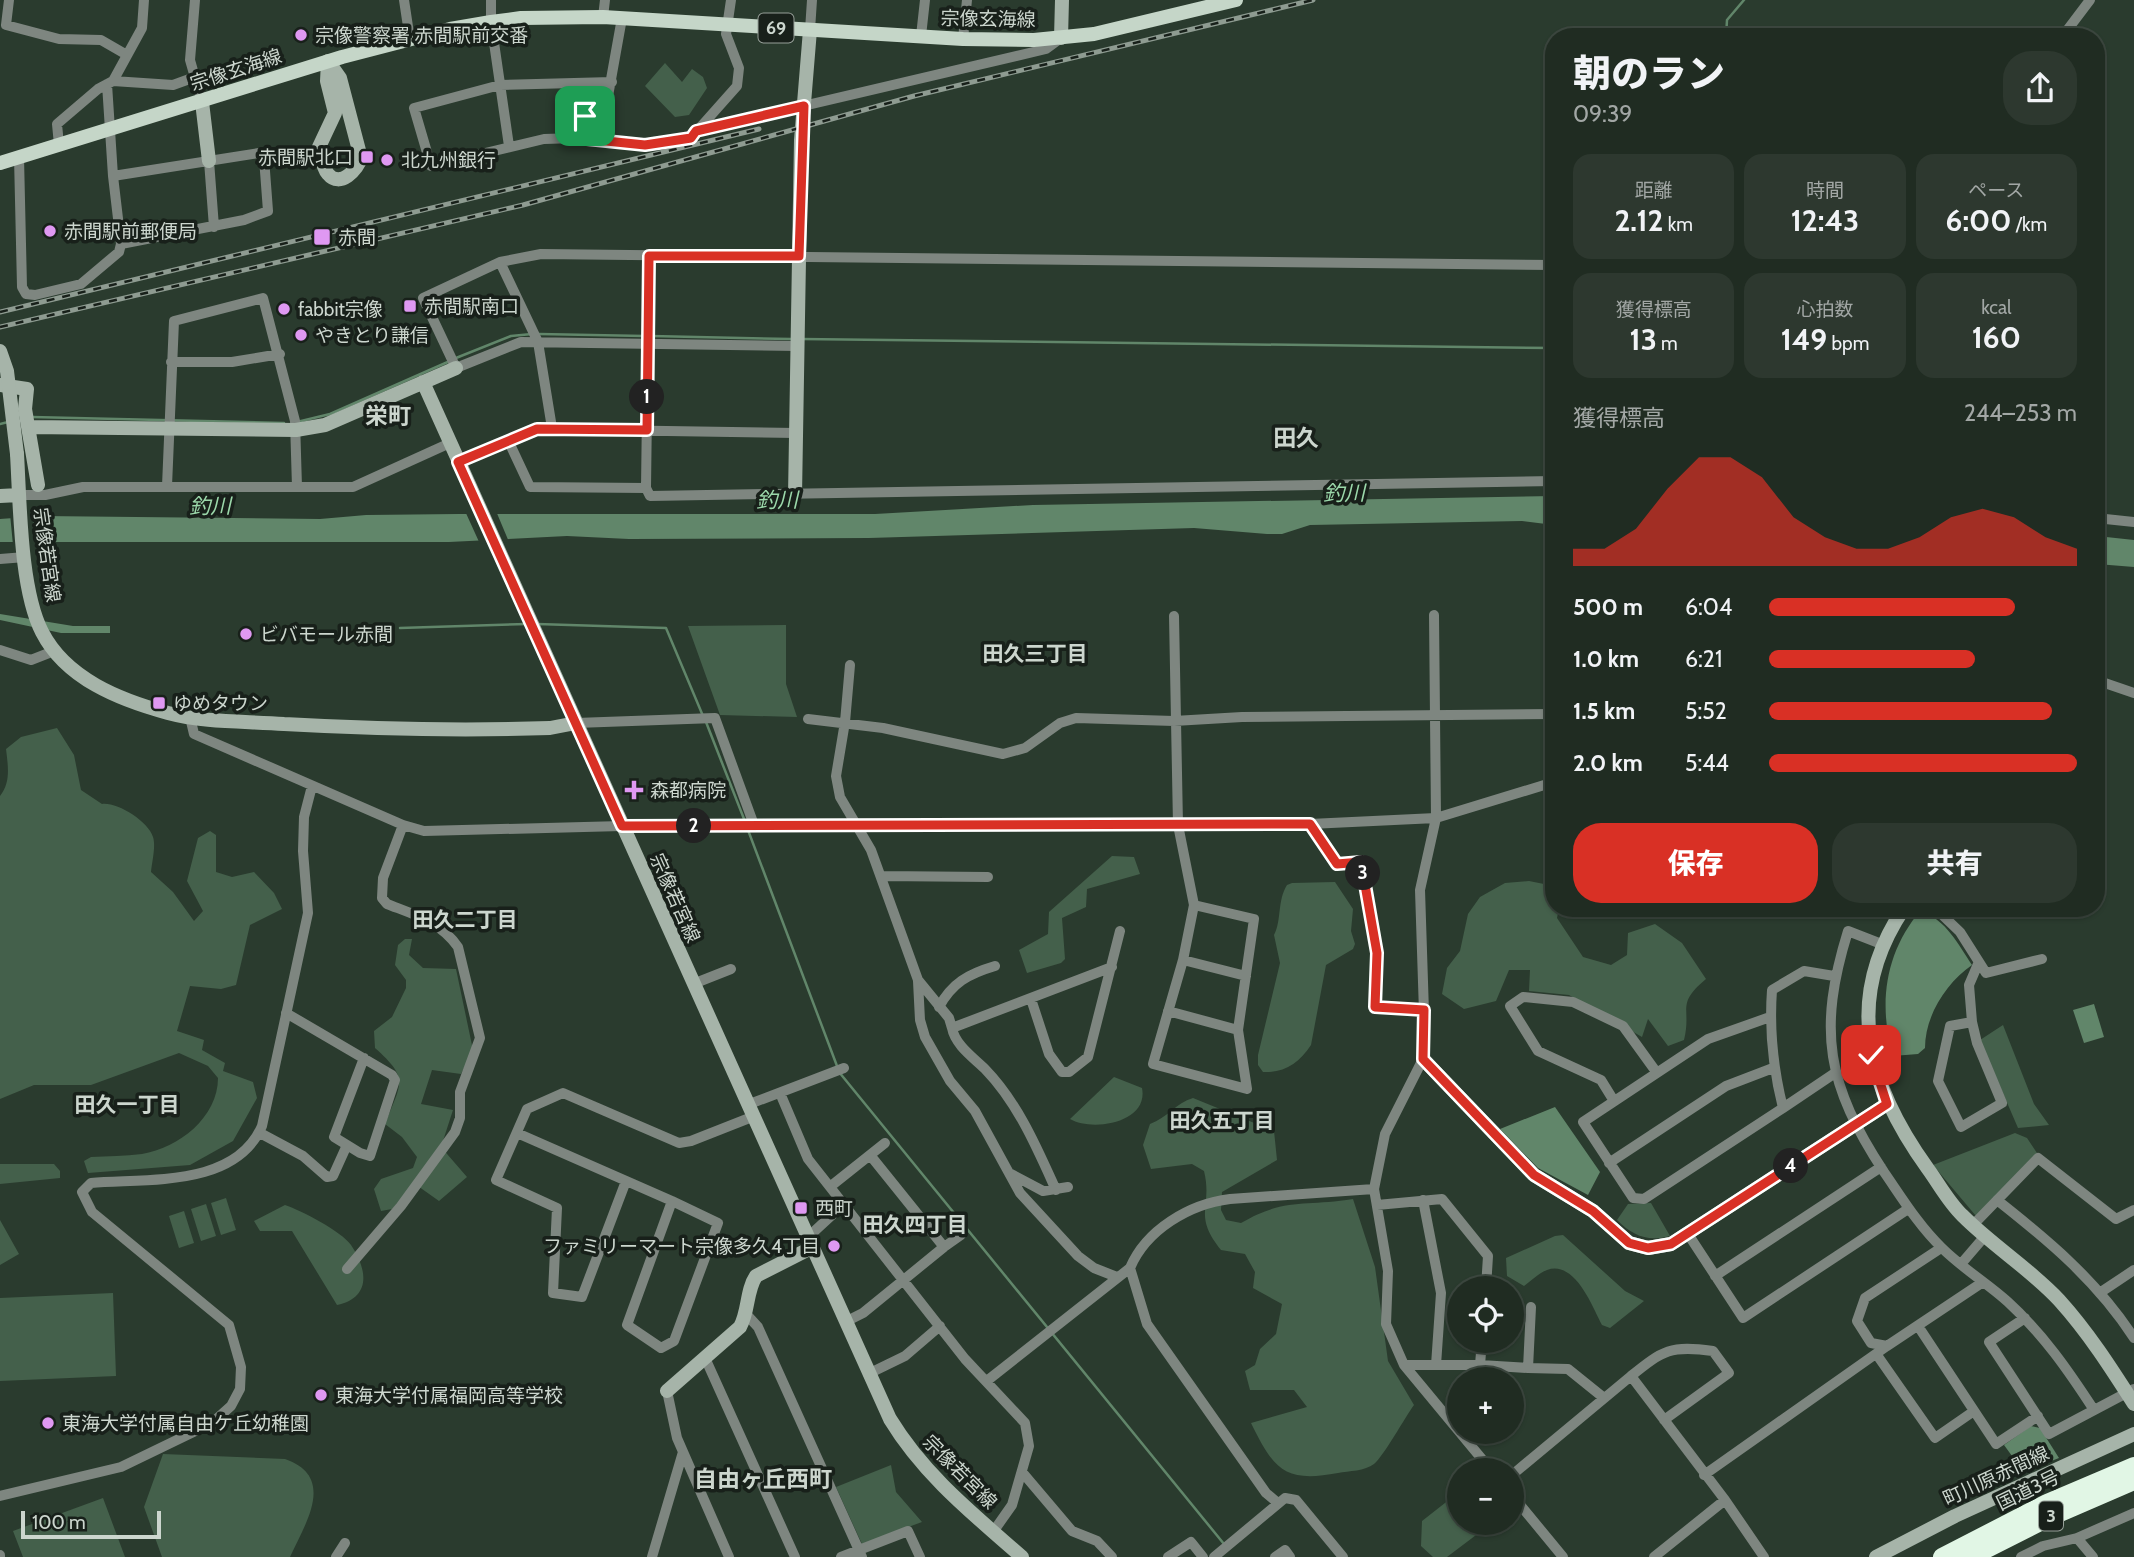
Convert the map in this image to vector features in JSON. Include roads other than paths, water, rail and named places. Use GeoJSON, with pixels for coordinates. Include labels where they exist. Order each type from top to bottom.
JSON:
{"type":"FeatureCollection","features":[{"type":"Feature","properties":{"kind":"highway","name":"国道3号"},"geometry":{"type":"LineString","coordinates":[[1942,1557],[2097,1480],[2134,1466]]}},
{"type":"Feature","properties":{"kind":"highway","name":"国道3号"},"geometry":{"type":"LineString","coordinates":[[1971,1557],[2046,1519],[2134,1481]]}},
{"type":"Feature","properties":{"kind":"main road","name":"宗像玄海線"},"geometry":{"type":"LineString","coordinates":[[0,163],[328,61],[491,22],[559,16],[603,17],[963,39],[1061,38],[1236,0]]}},
{"type":"Feature","properties":{"kind":"street"},"geometry":{"type":"LineString","coordinates":[[9,0],[6,25],[59,39],[101,40],[127,55]]}},
{"type":"Feature","properties":{"kind":"street"},"geometry":{"type":"LineString","coordinates":[[59,145],[57,124],[110,82],[127,55],[142,28],[144,0]]}},
{"type":"Feature","properties":{"kind":"street"},"geometry":{"type":"LineString","coordinates":[[195,0],[190,40],[195,77],[202,102],[214,227]]}},
{"type":"Feature","properties":{"kind":"street"},"geometry":{"type":"LineString","coordinates":[[404,0],[410,40]]}},
{"type":"Feature","properties":{"kind":"street"},"geometry":{"type":"LineString","coordinates":[[491,0],[491,22],[509,146]]}},
{"type":"Feature","properties":{"kind":"street"},"geometry":{"type":"LineString","coordinates":[[603,17],[605,0]]}},
{"type":"Feature","properties":{"kind":"street"},"geometry":{"type":"LineString","coordinates":[[612,82],[500,85],[414,108],[431,166],[544,139],[577,138],[645,145],[691,138],[737,86],[739,68],[726,34],[731,0]]}},
{"type":"Feature","properties":{"kind":"street"},"geometry":{"type":"LineString","coordinates":[[795,496],[804,106],[812,0]]}},
{"type":"Feature","properties":{"kind":"street"},"geometry":{"type":"LineString","coordinates":[[921,36],[925,0]]}},
{"type":"Feature","properties":{"kind":"street"},"geometry":{"type":"LineString","coordinates":[[963,39],[967,0]]}},
{"type":"Feature","properties":{"kind":"street"},"geometry":{"type":"LineString","coordinates":[[696,131],[1045,49],[1061,38],[1062,0]]}},
{"type":"Feature","properties":{"kind":"street"},"geometry":{"type":"LineString","coordinates":[[2069,28],[2090,0]]}},
{"type":"Feature","properties":{"kind":"street"},"geometry":{"type":"LineString","coordinates":[[577,138],[589,111],[608,96],[622,18]]}},
{"type":"Feature","properties":{"kind":"street"},"geometry":{"type":"LineString","coordinates":[[328,61],[340,78],[361,158],[354,172],[342,178],[332,177],[327,173],[319,147],[335,113],[327,81],[328,61]]}},
{"type":"Feature","properties":{"kind":"street"},"geometry":{"type":"LineString","coordinates":[[110,82],[173,85],[195,77]]}},
{"type":"Feature","properties":{"kind":"street"},"geometry":{"type":"LineString","coordinates":[[19,157],[22,287],[26,294],[35,295],[81,284],[119,252],[121,244],[113,176],[110,82]]}},
{"type":"Feature","properties":{"kind":"street"},"geometry":{"type":"LineString","coordinates":[[113,176],[259,153],[264,158],[268,211],[214,227],[121,244]]}},
{"type":"Feature","properties":{"kind":"street"},"geometry":{"type":"LineString","coordinates":[[456,368],[423,298],[500,262],[541,254],[1545,265]]}},
{"type":"Feature","properties":{"kind":"street"},"geometry":{"type":"LineString","coordinates":[[649,256],[646,488],[650,496],[795,496],[1387,481],[1545,481]]}},
{"type":"Feature","properties":{"kind":"street"},"geometry":{"type":"LineString","coordinates":[[500,262],[538,342],[552,428]]}},
{"type":"Feature","properties":{"kind":"street"},"geometry":{"type":"LineString","coordinates":[[167,486],[174,321],[263,298],[280,354],[296,430],[297,487]]}},
{"type":"Feature","properties":{"kind":"street"},"geometry":{"type":"LineString","coordinates":[[29,427],[296,430],[325,425],[521,342],[797,346]]}},
{"type":"Feature","properties":{"kind":"street","name":"宗像若宮線"},"geometry":{"type":"LineString","coordinates":[[0,351],[7,370],[25,555],[40,627],[54,651],[70,668],[112,693],[170,714],[190,717],[389,730],[550,729],[576,723],[890,1419],[918,1460],[1022,1557]]}},
{"type":"Feature","properties":{"kind":"street"},"geometry":{"type":"LineString","coordinates":[[171,362],[232,362],[280,354]]}},
{"type":"Feature","properties":{"kind":"street"},"geometry":{"type":"LineString","coordinates":[[423,383],[576,723],[715,718],[754,825]]}},
{"type":"Feature","properties":{"kind":"street"},"geometry":{"type":"LineString","coordinates":[[0,385],[27,389],[25,409],[38,485]]}},
{"type":"Feature","properties":{"kind":"street"},"geometry":{"type":"LineString","coordinates":[[458,462],[537,429],[796,433]]}},
{"type":"Feature","properties":{"kind":"street"},"geometry":{"type":"LineString","coordinates":[[508,440],[530,487],[646,488]]}},
{"type":"Feature","properties":{"kind":"street"},"geometry":{"type":"LineString","coordinates":[[0,496],[20,499],[83,487],[353,487],[450,443]]}},
{"type":"Feature","properties":{"kind":"street"},"geometry":{"type":"LineString","coordinates":[[2105,519],[2134,522]]}},
{"type":"Feature","properties":{"kind":"street"},"geometry":{"type":"LineString","coordinates":[[0,559],[25,555]]}},
{"type":"Feature","properties":{"kind":"street"},"geometry":{"type":"LineString","coordinates":[[1434,614],[1436,818],[1420,890],[1423,1059],[1385,1134],[1374,1188],[1388,1271],[1386,1324],[1404,1365],[1481,1458]]}},
{"type":"Feature","properties":{"kind":"street"},"geometry":{"type":"LineString","coordinates":[[1174,616],[1178,825],[1194,905],[1183,960],[1153,1064],[1247,1090],[1238,1030],[1254,919],[1194,905]]}},
{"type":"Feature","properties":{"kind":"street"},"geometry":{"type":"LineString","coordinates":[[0,650],[31,660],[54,651]]}},
{"type":"Feature","properties":{"kind":"street"},"geometry":{"type":"LineString","coordinates":[[850,665],[845,722],[836,776],[840,797],[881,876],[918,981],[920,1020],[925,1037],[950,1081],[975,1111],[1020,1193],[1078,1256],[1094,1268],[1117,1277]]}},
{"type":"Feature","properties":{"kind":"street"},"geometry":{"type":"LineString","coordinates":[[2105,683],[2134,692]]}},
{"type":"Feature","properties":{"kind":"street"},"geometry":{"type":"LineString","coordinates":[[808,719],[845,722],[1003,754],[1025,748],[1060,723],[1076,718],[1174,721],[1242,717],[1545,714]]}},
{"type":"Feature","properties":{"kind":"street"},"geometry":{"type":"LineString","coordinates":[[190,717],[194,734],[403,825],[424,831],[622,826],[1310,824],[1436,818],[1545,785]]}},
{"type":"Feature","properties":{"kind":"street"},"geometry":{"type":"LineString","coordinates":[[0,1496],[121,1467],[212,1423],[231,1406],[240,1389],[241,1367],[229,1325],[92,1212],[82,1192],[91,1183],[169,1179],[221,1166],[249,1150],[260,1133],[308,913],[303,851],[304,817],[312,786]]}},
{"type":"Feature","properties":{"kind":"street"},"geometry":{"type":"LineString","coordinates":[[1310,824],[1337,864],[1361,862],[1377,953],[1375,1007],[1424,1010]]}},
{"type":"Feature","properties":{"kind":"street"},"geometry":{"type":"LineString","coordinates":[[347,1269],[393,1217],[455,1132],[460,1118],[460,1092],[480,1038],[458,947],[450,935],[421,917],[387,904],[382,898],[383,878],[403,825]]}},
{"type":"Feature","properties":{"kind":"street"},"geometry":{"type":"LineString","coordinates":[[881,876],[988,877]]}},
{"type":"Feature","properties":{"kind":"street"},"geometry":{"type":"LineString","coordinates":[[1899,917],[1884,945],[1871,987],[1869,1030],[1877,1079],[1887,1104],[1919,1157],[1960,1213],[2057,1298],[2132,1396],[2094,1410],[2049,1434],[1989,1342],[2025,1318]]}},
{"type":"Feature","properties":{"kind":"street"},"geometry":{"type":"LineString","coordinates":[[1944,917],[1960,932],[1986,973],[2042,959]]}},
{"type":"Feature","properties":{"kind":"street"},"geometry":{"type":"LineString","coordinates":[[1031,999],[1049,1054],[1062,1072],[1069,1072],[1088,1056],[1120,931]]}},
{"type":"Feature","properties":{"kind":"street"},"geometry":{"type":"LineString","coordinates":[[1884,945],[1848,931],[1834,976],[1830,1029],[1835,1073],[1855,1125],[1908,1209],[1941,1248],[2025,1318],[2048,1342],[2094,1410]]}},
{"type":"Feature","properties":{"kind":"street"},"geometry":{"type":"LineString","coordinates":[[1183,960],[1246,976]]}},
{"type":"Feature","properties":{"kind":"street"},"geometry":{"type":"LineString","coordinates":[[1972,1022],[1950,1026],[1938,1081],[1961,1127],[2002,1103],[1980,1053],[1972,1022],[1969,985],[1978,964]]}},
{"type":"Feature","properties":{"kind":"street"},"geometry":{"type":"LineString","coordinates":[[939,1007],[949,988],[972,973],[995,966]]}},
{"type":"Feature","properties":{"kind":"street"},"geometry":{"type":"LineString","coordinates":[[952,1028],[1112,967]]}},
{"type":"Feature","properties":{"kind":"street"},"geometry":{"type":"LineString","coordinates":[[693,984],[731,969]]}},
{"type":"Feature","properties":{"kind":"street"},"geometry":{"type":"LineString","coordinates":[[1783,1108],[1773,1068],[1770,1017],[1772,990],[1804,971],[1834,976]]}},
{"type":"Feature","properties":{"kind":"street"},"geometry":{"type":"LineString","coordinates":[[918,981],[939,1007],[952,1028],[954,1037],[989,1073],[1031,1132],[1056,1190]]}},
{"type":"Feature","properties":{"kind":"street"},"geometry":{"type":"LineString","coordinates":[[1614,1101],[1601,1080],[1538,1051],[1510,1006],[1523,996],[1573,1003],[1586,1008],[1623,1026],[1657,1073]]}},
{"type":"Feature","properties":{"kind":"street"},"geometry":{"type":"LineString","coordinates":[[1168,1011],[1238,1030]]}},
{"type":"Feature","properties":{"kind":"street"},"geometry":{"type":"LineString","coordinates":[[286,1013],[364,1058],[392,1075],[395,1080],[370,1156],[334,1137],[364,1058]]}},
{"type":"Feature","properties":{"kind":"street"},"geometry":{"type":"LineString","coordinates":[[1770,1017],[1708,1039],[1583,1122],[1633,1198],[1644,1199],[1835,1073]]}},
{"type":"Feature","properties":{"kind":"street"},"geometry":{"type":"LineString","coordinates":[[1423,1059],[1524,1166],[1548,1185],[1593,1211],[1623,1240],[1636,1246],[1655,1248],[1671,1244],[1688,1234],[1887,1104]]}},
{"type":"Feature","properties":{"kind":"street"},"geometry":{"type":"LineString","coordinates":[[626,1181],[582,1297],[553,1293],[557,1208],[496,1180],[527,1109],[563,1093],[679,1143],[691,1141],[780,1093],[844,1068]]}},
{"type":"Feature","properties":{"kind":"street"},"geometry":{"type":"LineString","coordinates":[[1609,1163],[1726,1086],[1773,1068]]}},
{"type":"Feature","properties":{"kind":"street"},"geometry":{"type":"LineString","coordinates":[[780,1093],[808,1159],[965,1359],[988,1380],[1009,1408],[1025,1423],[1030,1446],[1012,1504],[993,1532]]}},
{"type":"Feature","properties":{"kind":"street"},"geometry":{"type":"LineString","coordinates":[[260,1133],[303,1156],[327,1177],[333,1176],[347,1145]]}},
{"type":"Feature","properties":{"kind":"street"},"geometry":{"type":"LineString","coordinates":[[517,1133],[626,1181],[719,1223],[674,1341],[661,1348],[626,1325],[672,1202]]}},
{"type":"Feature","properties":{"kind":"street"},"geometry":{"type":"LineString","coordinates":[[831,1185],[885,1143]]}},
{"type":"Feature","properties":{"kind":"street"},"geometry":{"type":"LineString","coordinates":[[870,1155],[944,1247]]}},
{"type":"Feature","properties":{"kind":"street"},"geometry":{"type":"LineString","coordinates":[[1973,1225],[2038,1158],[2116,1219],[2134,1210]]}},
{"type":"Feature","properties":{"kind":"street"},"geometry":{"type":"LineString","coordinates":[[1715,1276],[1881,1167]]}},
{"type":"Feature","properties":{"kind":"street"},"geometry":{"type":"LineString","coordinates":[[1008,1172],[1043,1192],[1068,1187]]}},
{"type":"Feature","properties":{"kind":"street"},"geometry":{"type":"LineString","coordinates":[[988,1380],[1130,1268],[1136,1254],[1158,1230],[1211,1201],[1374,1188]]}},
{"type":"Feature","properties":{"kind":"street"},"geometry":{"type":"LineString","coordinates":[[1377,1205],[1442,1199],[1488,1256],[1487,1276]]}},
{"type":"Feature","properties":{"kind":"street"},"geometry":{"type":"LineString","coordinates":[[1423,1200],[1441,1293],[1436,1365]]}},
{"type":"Feature","properties":{"kind":"street"},"geometry":{"type":"LineString","coordinates":[[1997,1200],[2073,1262],[2101,1292],[2133,1334]]}},
{"type":"Feature","properties":{"kind":"street"},"geometry":{"type":"LineString","coordinates":[[729,1557],[683,1452],[667,1391],[706,1360],[740,1327],[747,1315],[750,1290],[756,1276],[809,1243],[845,1203]]}},
{"type":"Feature","properties":{"kind":"street"},"geometry":{"type":"LineString","coordinates":[[1688,1234],[1743,1318],[1908,1209]]}},
{"type":"Feature","properties":{"kind":"street"},"geometry":{"type":"LineString","coordinates":[[845,1322],[863,1313],[961,1235]]}},
{"type":"Feature","properties":{"kind":"street"},"geometry":{"type":"LineString","coordinates":[[1961,1264],[1985,1236]]}},
{"type":"Feature","properties":{"kind":"street"},"geometry":{"type":"LineString","coordinates":[[1886,1346],[1871,1343],[1857,1321],[1865,1298],[1941,1248]]}},
{"type":"Feature","properties":{"kind":"street"},"geometry":{"type":"LineString","coordinates":[[1130,1268],[1147,1324],[1266,1493],[1278,1503]]}},
{"type":"Feature","properties":{"kind":"street"},"geometry":{"type":"LineString","coordinates":[[2101,1292],[2134,1270]]}},
{"type":"Feature","properties":{"kind":"street"},"geometry":{"type":"LineString","coordinates":[[1704,1475],[1877,1355],[1886,1346],[1983,1282]]}},
{"type":"Feature","properties":{"kind":"street"},"geometry":{"type":"LineString","coordinates":[[1528,1368],[1531,1307]]}},
{"type":"Feature","properties":{"kind":"street"},"geometry":{"type":"LineString","coordinates":[[747,1315],[758,1326],[860,1553]]}},
{"type":"Feature","properties":{"kind":"street"},"geometry":{"type":"LineString","coordinates":[[868,1374],[905,1356],[940,1326]]}},
{"type":"Feature","properties":{"kind":"street"},"geometry":{"type":"LineString","coordinates":[[1918,1326],[1996,1444],[2038,1416]]}},
{"type":"Feature","properties":{"kind":"street"},"geometry":{"type":"LineString","coordinates":[[1524,1465],[1661,1351],[1695,1348],[1713,1351],[1729,1373],[1664,1420]]}},
{"type":"Feature","properties":{"kind":"street"},"geometry":{"type":"LineString","coordinates":[[1480,1366],[1481,1353]]}},
{"type":"Feature","properties":{"kind":"street"},"geometry":{"type":"LineString","coordinates":[[1877,1355],[1936,1438],[1974,1411]]}},
{"type":"Feature","properties":{"kind":"street"},"geometry":{"type":"LineString","coordinates":[[706,1360],[795,1557]]}},
{"type":"Feature","properties":{"kind":"street"},"geometry":{"type":"LineString","coordinates":[[1404,1365],[1568,1369],[1604,1398]]}},
{"type":"Feature","properties":{"kind":"street"},"geometry":{"type":"LineString","coordinates":[[1632,1376],[1725,1500],[1761,1556]]}},
{"type":"Feature","properties":{"kind":"street","name":"町川原赤間線"},"geometry":{"type":"LineString","coordinates":[[1876,1557],[1955,1516],[2134,1434]]}},
{"type":"Feature","properties":{"kind":"street"},"geometry":{"type":"LineString","coordinates":[[652,1557],[683,1452]]}},
{"type":"Feature","properties":{"kind":"street"},"geometry":{"type":"LineString","coordinates":[[1022,1472],[1072,1531],[1097,1541],[1112,1557]]}},
{"type":"Feature","properties":{"kind":"street"},"geometry":{"type":"LineString","coordinates":[[1219,1555],[1285,1497],[1296,1500],[1343,1557]]}},
{"type":"Feature","properties":{"kind":"street"},"geometry":{"type":"LineString","coordinates":[[1654,1557],[1725,1500]]}},
{"type":"Feature","properties":{"kind":"street"},"geometry":{"type":"LineString","coordinates":[[1524,1510],[1563,1557]]}},
{"type":"Feature","properties":{"kind":"street"},"geometry":{"type":"LineString","coordinates":[[2021,1557],[2043,1546],[2077,1538],[2134,1513]]}},
{"type":"Feature","properties":{"kind":"street"},"geometry":{"type":"LineString","coordinates":[[1932,1557],[1993,1530]]}},
{"type":"Feature","properties":{"kind":"street"},"geometry":{"type":"LineString","coordinates":[[841,1557],[860,1553],[908,1531],[920,1557]]}},
{"type":"Feature","properties":{"kind":"street"},"geometry":{"type":"LineString","coordinates":[[2077,1538],[2093,1557]]}},
{"type":"Feature","properties":{"kind":"street"},"geometry":{"type":"LineString","coordinates":[[1168,1557],[1191,1542],[1203,1557]]}},
{"type":"Feature","properties":{"kind":"street"},"geometry":{"type":"LineString","coordinates":[[336,1557],[345,1543]]}},
{"type":"Feature","properties":{"kind":"street"},"geometry":{"type":"LineString","coordinates":[[1275,1557],[1285,1550],[1290,1557]]}},
{"type":"Feature","properties":{"kind":"waterway"},"geometry":{"type":"LineString","coordinates":[[1727,28],[1727,20],[1744,0]]}},
{"type":"Feature","properties":{"kind":"waterway"},"geometry":{"type":"LineString","coordinates":[[456,358],[511,336],[532,334]]}},
{"type":"Feature","properties":{"kind":"waterway"},"geometry":{"type":"LineString","coordinates":[[539,334],[644,336]]}},
{"type":"Feature","properties":{"kind":"waterway"},"geometry":{"type":"LineString","coordinates":[[651,336],[791,339]]}},
{"type":"Feature","properties":{"kind":"waterway"},"geometry":{"type":"LineString","coordinates":[[801,339],[1545,348]]}},
{"type":"Feature","properties":{"kind":"waterway"},"geometry":{"type":"LineString","coordinates":[[297,422],[330,414],[450,361]]}},
{"type":"Feature","properties":{"kind":"waterway"},"geometry":{"type":"LineString","coordinates":[[32,417],[284,423]]}},
{"type":"Feature","properties":{"kind":"waterway"},"geometry":{"type":"LineString","coordinates":[[0,424],[8,422]]}},
{"type":"Feature","properties":{"kind":"waterway"},"geometry":{"type":"LineString","coordinates":[[400,628],[527,624]]}},
{"type":"Feature","properties":{"kind":"waterway"},"geometry":{"type":"LineString","coordinates":[[537,624],[666,628],[703,716]]}},
{"type":"Feature","properties":{"kind":"waterway"},"geometry":{"type":"LineString","coordinates":[[706,722],[746,824]]}},
{"type":"Feature","properties":{"kind":"waterway"},"geometry":{"type":"LineString","coordinates":[[748,830],[837,1066]]}},
{"type":"Feature","properties":{"kind":"waterway"},"geometry":{"type":"LineString","coordinates":[[839,1072],[1224,1544]]}},
{"type":"Feature","properties":{"kind":"railway"},"geometry":{"type":"LineString","coordinates":[[0,327],[523,205],[914,96],[1313,0]]}},
{"type":"Feature","properties":{"kind":"railway"},"geometry":{"type":"LineString","coordinates":[[0,312],[759,129]]}},
{"type":"Feature","properties":{"kind":"place","name":"宗像警察署 赤間駅前交番"},"geometry":{"type":"Point","coordinates":[301,35]}},
{"type":"Feature","properties":{"kind":"place","name":"赤間駅北口"},"geometry":{"type":"Point","coordinates":[367,157]}},
{"type":"Feature","properties":{"kind":"place","name":"北九州銀行"},"geometry":{"type":"Point","coordinates":[387,160]}},
{"type":"Feature","properties":{"kind":"place","name":"赤間駅前郵便局"},"geometry":{"type":"Point","coordinates":[50,231]}},
{"type":"Feature","properties":{"kind":"place","name":"赤間"},"geometry":{"type":"Point","coordinates":[322,237]}},
{"type":"Feature","properties":{"kind":"place","name":"赤間駅南口"},"geometry":{"type":"Point","coordinates":[410,306]}},
{"type":"Feature","properties":{"kind":"place","name":"fabbit宗像"},"geometry":{"type":"Point","coordinates":[284,309]}},
{"type":"Feature","properties":{"kind":"place","name":"やきとり謙信"},"geometry":{"type":"Point","coordinates":[301,335]}},
{"type":"Feature","properties":{"kind":"place","name":"ビバモール赤間"},"geometry":{"type":"Point","coordinates":[246,634]}},
{"type":"Feature","properties":{"kind":"place","name":"ゆめタウン"},"geometry":{"type":"Point","coordinates":[159,703]}},
{"type":"Feature","properties":{"kind":"place","name":"森都病院"},"geometry":{"type":"Point","coordinates":[634,790]}},
{"type":"Feature","properties":{"kind":"place","name":"西町"},"geometry":{"type":"Point","coordinates":[801,1208]}},
{"type":"Feature","properties":{"kind":"place","name":"ファミリーマート宗像多久4丁目"},"geometry":{"type":"Point","coordinates":[834,1246]}},
{"type":"Feature","properties":{"kind":"place","name":"東海大学付属福岡高等学校"},"geometry":{"type":"Point","coordinates":[321,1395]}},
{"type":"Feature","properties":{"kind":"place","name":"東海大学付属自由ケ丘幼稚園"},"geometry":{"type":"Point","coordinates":[48,1423]}},
{"type":"Feature","properties":{"kind":"district","name":"栄町"},"geometry":{"type":"Point","coordinates":[388,416]}},
{"type":"Feature","properties":{"kind":"district","name":"田久"},"geometry":{"type":"Point","coordinates":[1296,438]}},
{"type":"Feature","properties":{"kind":"district","name":"田久三丁目"},"geometry":{"type":"Point","coordinates":[1035,653]}},
{"type":"Feature","properties":{"kind":"district","name":"田久二丁目"},"geometry":{"type":"Point","coordinates":[465,919]}},
{"type":"Feature","properties":{"kind":"district","name":"田久一丁目"},"geometry":{"type":"Point","coordinates":[127,1104]}},
{"type":"Feature","properties":{"kind":"district","name":"田久五丁目"},"geometry":{"type":"Point","coordinates":[1222,1120]}},
{"type":"Feature","properties":{"kind":"district","name":"田久四丁目"},"geometry":{"type":"Point","coordinates":[915,1224]}},
{"type":"Feature","properties":{"kind":"district","name":"自由ヶ丘西町"},"geometry":{"type":"Point","coordinates":[763,1479]}},
{"type":"Feature","properties":{"kind":"water label","name":"釣川"},"geometry":{"type":"Point","coordinates":[1344,493]}},
{"type":"Feature","properties":{"kind":"water label","name":"釣川"},"geometry":{"type":"Point","coordinates":[777,500]}},
{"type":"Feature","properties":{"kind":"water label","name":"釣川"},"geometry":{"type":"Point","coordinates":[210,506]}}]}
